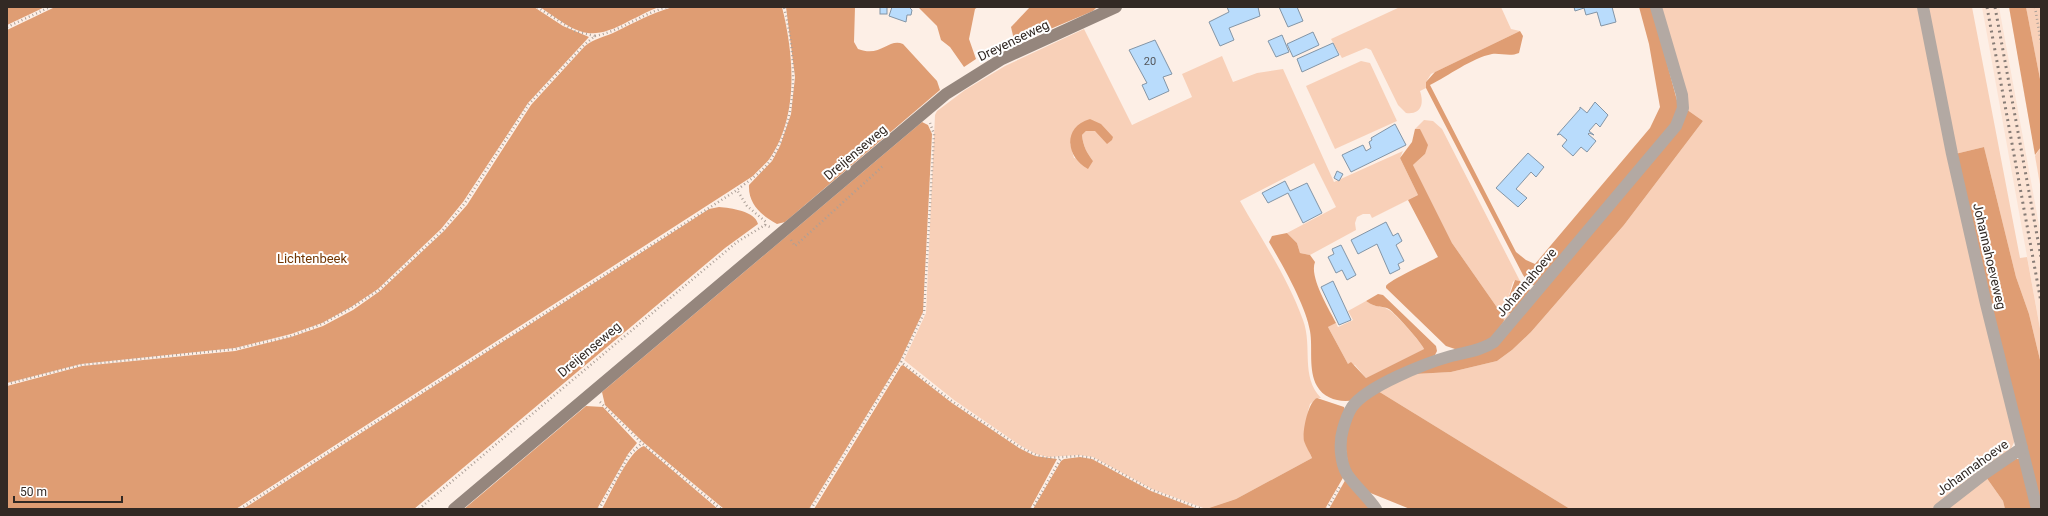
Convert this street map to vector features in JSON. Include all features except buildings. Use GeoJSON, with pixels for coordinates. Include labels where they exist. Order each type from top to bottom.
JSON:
{"type":"FeatureCollection","features":[{"type":"Feature","properties":{"kind":"main road","name":"Dreyenseweg"},"geometry":{"type":"LineString","coordinates":[[946,94],[1002,59],[1116,7]]}},
{"type":"Feature","properties":{"kind":"main road","name":"Dreijenseweg"},"geometry":{"type":"LineString","coordinates":[[454,509],[946,94]]}},
{"type":"Feature","properties":{"kind":"street","name":"Johannahoeve"},"geometry":{"type":"LineString","coordinates":[[1376,509],[1347,474],[1341,446],[1342,435],[1352,407],[1363,395],[1376,387],[1444,359],[1479,350],[1494,342],[1676,126],[1683,108],[1682,95],[1656,7]]}},
{"type":"Feature","properties":{"kind":"street","name":"Johannahoeveweg"},"geometry":{"type":"LineString","coordinates":[[1923,7],[1952,154],[2037,509]]}},
{"type":"Feature","properties":{"kind":"street","name":"Johannahoeve"},"geometry":{"type":"LineString","coordinates":[[1939,509],[2022,448]]}},
{"type":"Feature","properties":{"kind":"path"},"geometry":{"type":"LineString","coordinates":[[7,27],[50,7]]}},
{"type":"Feature","properties":{"kind":"path"},"geometry":{"type":"LineString","coordinates":[[537,7],[575,31],[595,36],[608,34],[650,12],[667,7]]}},
{"type":"Feature","properties":{"kind":"path"},"geometry":{"type":"LineString","coordinates":[[240,509],[737,190],[754,177],[770,160],[778,145],[790,113],[794,77],[784,7]]}},
{"type":"Feature","properties":{"kind":"path"},"geometry":{"type":"LineString","coordinates":[[2035,7],[2041,43]]}},
{"type":"Feature","properties":{"kind":"path"},"geometry":{"type":"LineString","coordinates":[[7,384],[81,365],[235,349],[304,331],[322,324],[352,308],[379,290],[443,230],[465,203],[529,104],[595,36]]}},
{"type":"Feature","properties":{"kind":"path"},"geometry":{"type":"LineString","coordinates":[[812,509],[901,362],[924,313],[934,134],[924,112]]}},
{"type":"Feature","properties":{"kind":"path"},"geometry":{"type":"LineString","coordinates":[[925,128],[930,123]]}},
{"type":"Feature","properties":{"kind":"path"},"geometry":{"type":"LineString","coordinates":[[737,190],[747,206],[766,222],[765,225],[782,233],[795,246],[884,166]]}},
{"type":"Feature","properties":{"kind":"path","name":"Dreijenseweg"},"geometry":{"type":"LineString","coordinates":[[419,509],[727,250],[750,233],[765,225]]}},
{"type":"Feature","properties":{"kind":"path"},"geometry":{"type":"LineString","coordinates":[[901,362],[953,402],[1020,447],[1036,455],[1048,458],[1079,456],[1093,458],[1152,490],[1202,509]]}},
{"type":"Feature","properties":{"kind":"path"},"geometry":{"type":"LineString","coordinates":[[592,393],[642,443],[721,509]]}},
{"type":"Feature","properties":{"kind":"path"},"geometry":{"type":"LineString","coordinates":[[599,509],[629,455],[642,443]]}},
{"type":"Feature","properties":{"kind":"path"},"geometry":{"type":"LineString","coordinates":[[1032,509],[1061,458]]}},
{"type":"Feature","properties":{"kind":"path"},"geometry":{"type":"LineString","coordinates":[[1327,509],[1347,474]]}},
{"type":"Feature","properties":{"kind":"shaded area"},"geometry":{"type":"Polygon","coordinates":[[[1400,7],[1501,7],[1511,29],[1520,31],[1431,74],[1426,82],[1426,88],[1420,91],[1422,104],[1419,110],[1416,112],[1406,113],[1398,105],[1371,50],[1366,48],[1342,58],[1331,39],[1400,7]]]}},
{"type":"Feature","properties":{"kind":"shaded area"},"geometry":{"type":"Polygon","coordinates":[[[1660,7],[1920,7],[2016,438],[2010,451],[1934,509],[1570,509],[1378,391],[1415,374],[1451,372],[1497,361],[1512,350],[1531,332],[1624,225],[1703,121],[1686,109],[1660,7]]]}},
{"type":"Feature","properties":{"kind":"shaded area"},"geometry":{"type":"Polygon","coordinates":[[[1926,7],[1972,7],[2020,258],[2027,257],[2041,334],[2041,364],[2029,314],[2016,277],[1984,147],[1955,154],[1926,7]]]}},
{"type":"Feature","properties":{"kind":"shaded area"},"geometry":{"type":"Polygon","coordinates":[[[1982,7],[1999,7],[2041,236],[2041,334],[1982,7]]]}},
{"type":"Feature","properties":{"kind":"shaded area"},"geometry":{"type":"Polygon","coordinates":[[[2026,7],[2041,7],[2041,84],[2026,7]]]}},
{"type":"Feature","properties":{"kind":"shaded area"},"geometry":{"type":"Polygon","coordinates":[[[1084,29],[1132,125],[1192,97],[1182,74],[1222,56],[1233,82],[1257,73],[1283,69],[1334,182],[1403,151],[1400,158],[1418,195],[1372,218],[1370,214],[1363,214],[1357,217],[1355,223],[1356,230],[1310,255],[1300,253],[1297,243],[1287,233],[1336,207],[1314,163],[1240,201],[1290,289],[1306,330],[1309,371],[1315,389],[1321,398],[1317,398],[1310,404],[1308,411],[1304,440],[1312,458],[1236,499],[1206,509],[1152,489],[1093,457],[1079,455],[1048,457],[1036,454],[1021,446],[954,400],[904,360],[926,313],[935,115],[937,111],[965,90],[1005,66],[1084,29]],[[1090,119],[1070,144],[1074,158],[1093,161],[1083,143],[1082,135],[1086,131],[1095,131],[1090,119]]]}},
{"type":"Feature","properties":{"kind":"shaded area"},"geometry":{"type":"Polygon","coordinates":[[[1361,61],[1370,63],[1397,121],[1335,149],[1306,86],[1361,61]]]}},
{"type":"Feature","properties":{"kind":"shaded area"},"geometry":{"type":"Polygon","coordinates":[[[1424,120],[1433,121],[1442,129],[1520,281],[1515,280],[1513,282],[1506,305],[1511,314],[1504,325],[1503,316],[1452,243],[1413,165],[1425,154],[1420,129],[1415,129],[1424,120]]]}},
{"type":"Feature","properties":{"kind":"shaded area"},"geometry":{"type":"Polygon","coordinates":[[[2041,147],[2041,190],[2035,156],[2041,147]]]}},
{"type":"Feature","properties":{"kind":"shaded area"},"geometry":{"type":"Polygon","coordinates":[[[1366,301],[1392,312],[1414,335],[1424,349],[1366,378],[1355,365],[1348,364],[1328,327],[1336,323],[1338,327],[1353,320],[1348,311],[1366,301]]]}},
{"type":"Feature","properties":{"kind":"shaded area"},"geometry":{"type":"Polygon","coordinates":[[[1986,477],[2003,501],[2005,509],[1945,509],[1986,477]]]}},
{"type":"Feature","properties":{"kind":"green space"},"geometry":{"type":"Polygon","coordinates":[[[7,7],[45,7],[7,25],[7,7]]]}},
{"type":"Feature","properties":{"kind":"green space","name":"Lichtenbeek"},"geometry":{"type":"Polygon","coordinates":[[[55,7],[534,7],[563,26],[589,37],[528,103],[463,202],[441,229],[378,289],[351,307],[322,323],[291,334],[235,348],[81,364],[7,383],[7,30],[55,7]]]}},
{"type":"Feature","properties":{"kind":"green space"},"geometry":{"type":"Polygon","coordinates":[[[540,7],[660,7],[648,11],[615,28],[603,32],[592,33],[583,32],[573,28],[540,7]]]}},
{"type":"Feature","properties":{"kind":"green space"},"geometry":{"type":"Polygon","coordinates":[[[673,7],[782,7],[791,65],[790,104],[786,123],[779,141],[770,158],[753,176],[236,509],[7,509],[7,386],[82,366],[235,351],[291,337],[323,326],[353,310],[380,291],[444,231],[467,205],[531,105],[585,46],[650,15],[673,7]]]}},
{"type":"Feature","properties":{"kind":"green space"},"geometry":{"type":"Polygon","coordinates":[[[786,7],[855,7],[854,42],[858,49],[873,51],[893,44],[903,44],[937,81],[940,90],[785,222],[777,224],[761,213],[753,204],[749,192],[749,185],[772,161],[780,146],[791,114],[795,77],[786,7]]]}},
{"type":"Feature","properties":{"kind":"green space"},"geometry":{"type":"Polygon","coordinates":[[[918,7],[978,7],[975,9],[969,39],[976,59],[964,67],[950,47],[941,40],[937,26],[918,7]]]}},
{"type":"Feature","properties":{"kind":"green space"},"geometry":{"type":"Polygon","coordinates":[[[1030,7],[1097,7],[1093,11],[1015,44],[1011,27],[1030,7]]]}},
{"type":"Feature","properties":{"kind":"green space"},"geometry":{"type":"Polygon","coordinates":[[[1639,7],[1652,7],[1679,108],[1673,124],[1535,286],[1529,283],[1523,275],[1426,88],[1426,82],[1435,72],[1520,31],[1523,36],[1519,53],[1512,55],[1492,54],[1484,56],[1468,63],[1430,85],[1516,252],[1526,260],[1535,264],[1650,128],[1660,107],[1649,44],[1639,7]]]}},
{"type":"Feature","properties":{"kind":"green space"},"geometry":{"type":"Polygon","coordinates":[[[2009,7],[2026,7],[2041,84],[2041,147],[2035,155],[2009,7]]]}},
{"type":"Feature","properties":{"kind":"green space"},"geometry":{"type":"Polygon","coordinates":[[[1686,109],[1703,121],[1624,225],[1531,332],[1512,350],[1497,361],[1451,372],[1415,374],[1451,360],[1481,353],[1686,109]]]}},
{"type":"Feature","properties":{"kind":"green space"},"geometry":{"type":"Polygon","coordinates":[[[1090,119],[1101,124],[1113,137],[1107,144],[1095,131],[1086,131],[1082,135],[1083,143],[1093,161],[1088,169],[1075,157],[1070,142],[1071,135],[1075,128],[1081,123],[1090,119]]]}},
{"type":"Feature","properties":{"kind":"green space"},"geometry":{"type":"Polygon","coordinates":[[[922,122],[928,125],[932,134],[923,312],[900,361],[809,509],[724,509],[643,442],[605,405],[602,392],[922,122]]]}},
{"type":"Feature","properties":{"kind":"green space"},"geometry":{"type":"Polygon","coordinates":[[[1415,129],[1420,129],[1428,145],[1425,154],[1413,165],[1452,243],[1503,316],[1504,321],[1491,340],[1458,350],[1446,346],[1386,288],[1388,284],[1394,280],[1438,257],[1408,200],[1418,195],[1400,158],[1412,142],[1415,129]]]}},
{"type":"Feature","properties":{"kind":"green space"},"geometry":{"type":"Polygon","coordinates":[[[1984,147],[2016,277],[2029,314],[2041,364],[2041,509],[1955,154],[1984,147]]]}},
{"type":"Feature","properties":{"kind":"green space"},"geometry":{"type":"Polygon","coordinates":[[[719,207],[736,209],[748,213],[756,220],[758,224],[725,248],[414,509],[243,509],[709,209],[719,207]]]}},
{"type":"Feature","properties":{"kind":"green space"},"geometry":{"type":"Polygon","coordinates":[[[1287,233],[1297,243],[1300,253],[1310,255],[1315,262],[1314,268],[1317,284],[1336,323],[1328,327],[1348,364],[1351,362],[1366,378],[1424,349],[1408,328],[1389,309],[1373,305],[1366,301],[1378,294],[1383,295],[1436,346],[1437,351],[1435,355],[1354,400],[1344,401],[1333,399],[1324,394],[1314,380],[1311,338],[1308,321],[1293,285],[1269,242],[1272,236],[1287,233]]]}},
{"type":"Feature","properties":{"kind":"green space"},"geometry":{"type":"Polygon","coordinates":[[[1515,280],[1520,281],[1525,288],[1533,291],[1511,314],[1509,313],[1506,305],[1515,280]]]}},
{"type":"Feature","properties":{"kind":"green space"},"geometry":{"type":"Polygon","coordinates":[[[903,365],[952,403],[1019,448],[1035,456],[1057,459],[1030,509],[814,509],[903,365]]]}},
{"type":"Feature","properties":{"kind":"green space"},"geometry":{"type":"Polygon","coordinates":[[[1378,391],[1570,509],[1410,509],[1368,492],[1349,472],[1344,435],[1354,410],[1378,391]]]}},
{"type":"Feature","properties":{"kind":"green space"},"geometry":{"type":"Polygon","coordinates":[[[1317,398],[1344,407],[1346,414],[1344,476],[1325,509],[1206,509],[1236,499],[1312,458],[1304,441],[1304,431],[1308,411],[1317,398]]]}},
{"type":"Feature","properties":{"kind":"green space"},"geometry":{"type":"Polygon","coordinates":[[[586,406],[603,407],[637,443],[628,454],[597,509],[464,509],[586,406]]]}},
{"type":"Feature","properties":{"kind":"green space"},"geometry":{"type":"Polygon","coordinates":[[[644,446],[718,509],[602,509],[626,464],[638,449],[644,446]]]}},
{"type":"Feature","properties":{"kind":"green space"},"geometry":{"type":"Polygon","coordinates":[[[1080,457],[1092,459],[1151,491],[1198,509],[1033,509],[1061,461],[1064,459],[1080,457]]]}},
{"type":"Feature","properties":{"kind":"green space"},"geometry":{"type":"Polygon","coordinates":[[[2016,459],[2019,459],[2034,509],[2005,509],[2003,501],[1986,477],[2016,459]]]}},
{"type":"Feature","properties":{"kind":"green space"},"geometry":{"type":"Polygon","coordinates":[[[1347,477],[1373,509],[1329,509],[1347,477]]]}},
{"type":"Feature","properties":{"kind":"railway"},"geometry":{"type":"LineString","coordinates":[[1987,7],[2041,302]]}},
{"type":"Feature","properties":{"kind":"railway"},"geometry":{"type":"LineString","coordinates":[[1995,7],[2041,257]]}}]}
